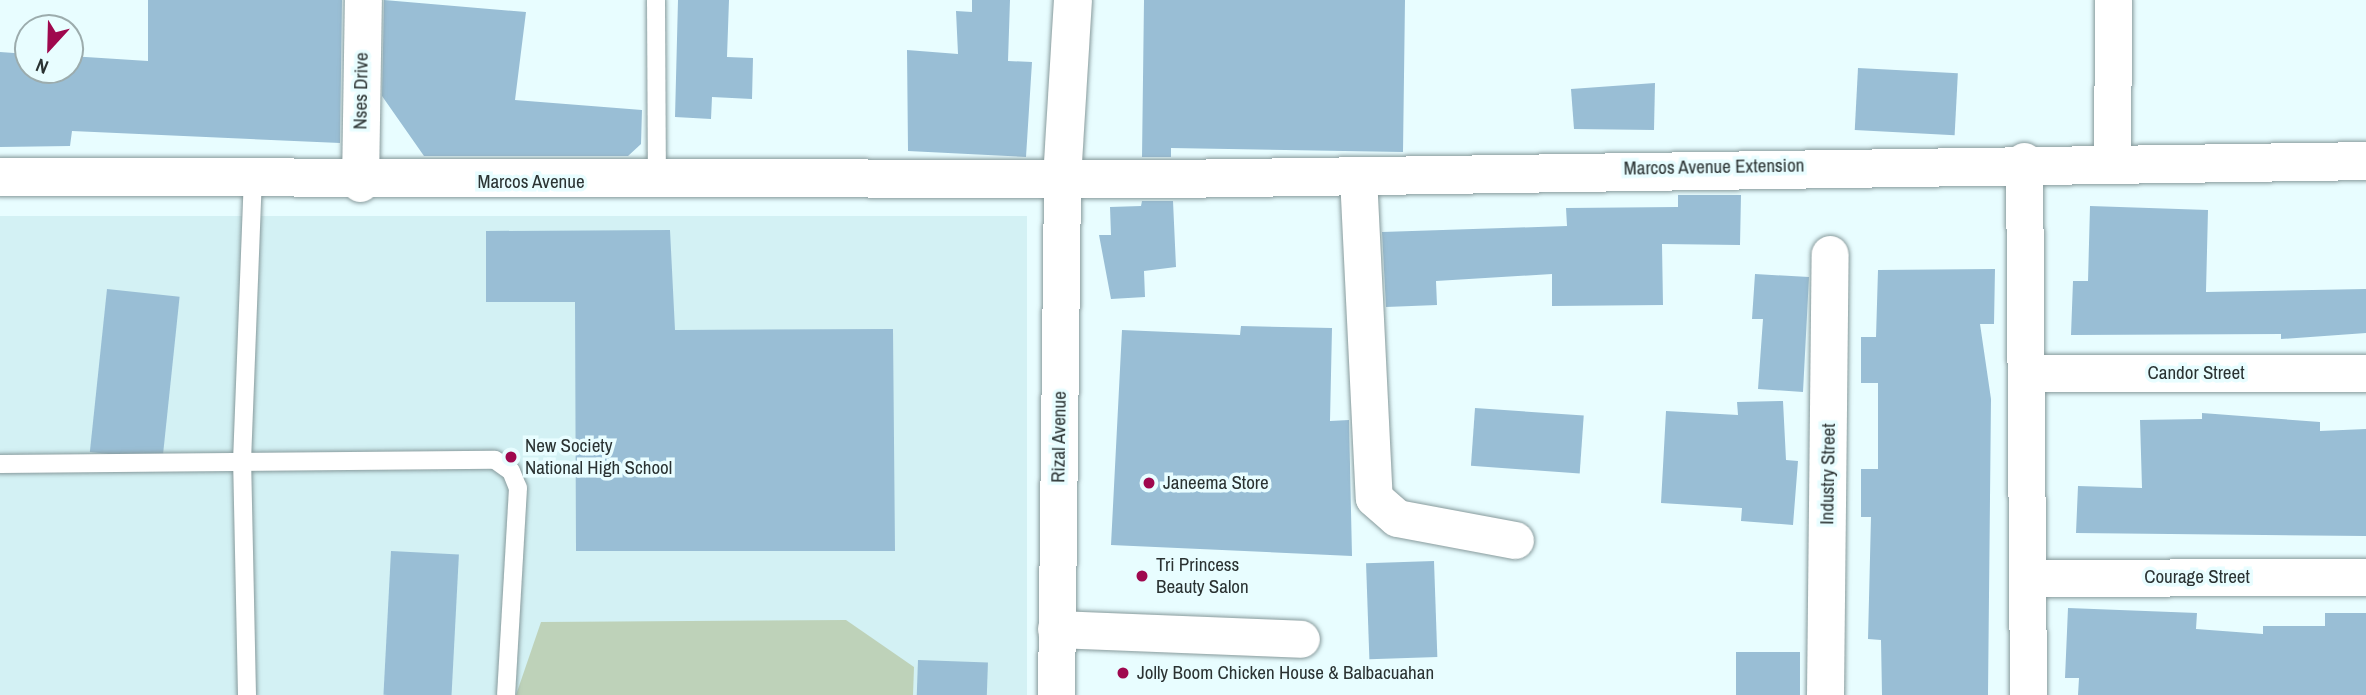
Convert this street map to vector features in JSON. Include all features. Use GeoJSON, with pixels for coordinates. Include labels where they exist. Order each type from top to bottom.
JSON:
{"type":"FeatureCollection","features":[{"type":"Feature","properties":{"kind":"street","name":"Nses Drive"},"geometry":{"type":"LineString","coordinates":[[360,183],[363,0]]}},
{"type":"Feature","properties":{"kind":"street"},"geometry":{"type":"LineString","coordinates":[[1062,179],[1073,0]]}},
{"type":"Feature","properties":{"kind":"street"},"geometry":{"type":"LineString","coordinates":[[2112,160],[2113,0]]}},
{"type":"Feature","properties":{"kind":"street"},"geometry":{"type":"LineString","coordinates":[[2024,161],[2028,695]]}},
{"type":"Feature","properties":{"kind":"street","name":"Marcos Avenue Extension"},"geometry":{"type":"LineString","coordinates":[[1062,179],[1358,176],[2024,161],[2366,161]]}},
{"type":"Feature","properties":{"kind":"street"},"geometry":{"type":"LineString","coordinates":[[1358,176],[1374,498],[1397,518],[1515,540]]}},
{"type":"Feature","properties":{"kind":"street","name":"Marcos Avenue"},"geometry":{"type":"LineString","coordinates":[[0,177],[360,183],[1062,179]]}},
{"type":"Feature","properties":{"kind":"street","name":"Rizal Avenue"},"geometry":{"type":"LineString","coordinates":[[1056,695],[1062,179]]}},
{"type":"Feature","properties":{"kind":"street","name":"Industry Street"},"geometry":{"type":"LineString","coordinates":[[1825,695],[1830,254]]}},
{"type":"Feature","properties":{"kind":"street","name":"Candor Street"},"geometry":{"type":"LineString","coordinates":[[2026,373],[2366,373]]}},
{"type":"Feature","properties":{"kind":"street","name":"Courage Street"},"geometry":{"type":"LineString","coordinates":[[2027,578],[2366,577]]}},
{"type":"Feature","properties":{"kind":"street"},"geometry":{"type":"LineString","coordinates":[[1056,629],[1301,639]]}},
{"type":"Feature","properties":{"kind":"lane"},"geometry":{"type":"LineString","coordinates":[[656,0],[657,181]]}},
{"type":"Feature","properties":{"kind":"lane"},"geometry":{"type":"LineString","coordinates":[[247,695],[242,462],[253,181]]}},
{"type":"Feature","properties":{"kind":"lane"},"geometry":{"type":"LineString","coordinates":[[0,464],[495,460],[512,471],[517,488],[506,695]]}},
{"type":"Feature","properties":{"kind":"shaded area","name":"New Society National High School"},"geometry":{"type":"Polygon","coordinates":[[[0,216],[1027,216],[1027,695],[0,695],[0,216]]]}},
{"type":"Feature","properties":{"kind":"green space"},"geometry":{"type":"Polygon","coordinates":[[[846,620],[914,667],[913,695],[516,695],[541,622],[846,620]]]}},
{"type":"Feature","properties":{"kind":"building"},"geometry":{"type":"Polygon","coordinates":[[[148,0],[342,0],[340,143],[72,131],[70,146],[0,147],[0,52],[14,53],[14,84],[84,84],[84,57],[148,61],[148,0]]]}},
{"type":"Feature","properties":{"kind":"building"},"geometry":{"type":"Polygon","coordinates":[[[384,0],[526,12],[515,100],[642,110],[641,144],[628,156],[424,156],[382,96],[384,0]]]}},
{"type":"Feature","properties":{"kind":"building"},"geometry":{"type":"Polygon","coordinates":[[[678,0],[729,0],[727,57],[753,58],[752,99],[712,97],[711,119],[675,117],[678,0]]]}},
{"type":"Feature","properties":{"kind":"building"},"geometry":{"type":"Polygon","coordinates":[[[972,0],[1010,0],[1008,61],[1032,62],[1026,157],[908,151],[907,50],[958,54],[956,11],[972,12],[972,0]]]}},
{"type":"Feature","properties":{"kind":"building"},"geometry":{"type":"Polygon","coordinates":[[[1144,0],[1405,0],[1403,152],[1171,148],[1171,157],[1142,157],[1144,0]]]}},
{"type":"Feature","properties":{"kind":"building"},"geometry":{"type":"Polygon","coordinates":[[[1858,68],[1958,73],[1955,135],[1855,130],[1858,68]]]}},
{"type":"Feature","properties":{"kind":"building"},"geometry":{"type":"Polygon","coordinates":[[[1655,83],[1654,130],[1574,129],[1571,89],[1655,83]]]}},
{"type":"Feature","properties":{"kind":"building"},"geometry":{"type":"Polygon","coordinates":[[[1678,195],[1741,195],[1740,245],[1662,244],[1663,305],[1552,306],[1552,274],[1436,281],[1437,305],[1386,307],[1382,232],[1567,226],[1566,208],[1678,207],[1678,195]]]}},
{"type":"Feature","properties":{"kind":"building"},"geometry":{"type":"Polygon","coordinates":[[[1142,201],[1173,201],[1176,267],[1144,271],[1145,297],[1111,299],[1099,235],[1111,235],[1110,207],[1141,206],[1142,201]]]}},
{"type":"Feature","properties":{"kind":"building"},"geometry":{"type":"Polygon","coordinates":[[[2090,206],[2208,210],[2206,292],[2366,289],[2366,333],[2281,339],[2281,334],[2071,335],[2073,281],[2088,281],[2090,206]]]}},
{"type":"Feature","properties":{"kind":"building"},"geometry":{"type":"Polygon","coordinates":[[[670,230],[675,330],[893,329],[895,551],[576,551],[575,302],[486,302],[486,231],[670,230]]]}},
{"type":"Feature","properties":{"kind":"building"},"geometry":{"type":"Polygon","coordinates":[[[1995,269],[1994,324],[1980,324],[1991,399],[1988,695],[1882,695],[1881,640],[1868,639],[1871,517],[1861,517],[1861,469],[1878,469],[1878,383],[1861,383],[1861,337],[1876,337],[1878,270],[1995,269]]]}},
{"type":"Feature","properties":{"kind":"building"},"geometry":{"type":"Polygon","coordinates":[[[1755,274],[1809,277],[1803,392],[1758,389],[1763,319],[1752,319],[1755,274]]]}},
{"type":"Feature","properties":{"kind":"building"},"geometry":{"type":"Polygon","coordinates":[[[107,289],[180,297],[162,460],[90,452],[107,289]]]}},
{"type":"Feature","properties":{"kind":"building"},"geometry":{"type":"Polygon","coordinates":[[[1241,326],[1332,328],[1330,421],[1349,420],[1352,556],[1111,545],[1122,330],[1240,335],[1241,326]]]}},
{"type":"Feature","properties":{"kind":"building"},"geometry":{"type":"Polygon","coordinates":[[[1783,401],[1786,460],[1798,461],[1793,525],[1741,521],[1742,508],[1661,503],[1666,411],[1738,415],[1737,402],[1783,401]]]}},
{"type":"Feature","properties":{"kind":"building"},"geometry":{"type":"Polygon","coordinates":[[[1475,408],[1584,416],[1580,473],[1471,466],[1475,408]]]}},
{"type":"Feature","properties":{"kind":"building"},"geometry":{"type":"Polygon","coordinates":[[[2202,413],[2320,422],[2320,431],[2366,429],[2366,536],[2076,533],[2078,486],[2142,488],[2140,420],[2202,419],[2202,413]]]}},
{"type":"Feature","properties":{"kind":"building"},"geometry":{"type":"Polygon","coordinates":[[[391,551],[459,555],[452,695],[383,695],[391,551]]]}},
{"type":"Feature","properties":{"kind":"building"},"geometry":{"type":"Polygon","coordinates":[[[1434,561],[1437,657],[1369,659],[1366,563],[1434,561]]]}},
{"type":"Feature","properties":{"kind":"building"},"geometry":{"type":"Polygon","coordinates":[[[2068,608],[2197,613],[2196,629],[2263,634],[2263,626],[2325,626],[2325,613],[2366,613],[2366,695],[2078,695],[2079,678],[2065,678],[2068,608]]]}},
{"type":"Feature","properties":{"kind":"building"},"geometry":{"type":"Polygon","coordinates":[[[1736,652],[1800,652],[1800,695],[1736,695],[1736,652]]]}},
{"type":"Feature","properties":{"kind":"building"},"geometry":{"type":"Polygon","coordinates":[[[918,660],[988,662],[987,695],[917,695],[918,660]]]}},
{"type":"Feature","properties":{"kind":"place","name":"New Society National High School"},"geometry":{"type":"Point","coordinates":[511,457]}},
{"type":"Feature","properties":{"kind":"place","name":"Janeema Store"},"geometry":{"type":"Point","coordinates":[1149,483]}},
{"type":"Feature","properties":{"kind":"place","name":"Tri Princess Beauty Salon"},"geometry":{"type":"Point","coordinates":[1142,576]}},
{"type":"Feature","properties":{"kind":"place","name":"Jolly Boom Chicken House & Balbacuahan"},"geometry":{"type":"Point","coordinates":[1123,673]}}]}
